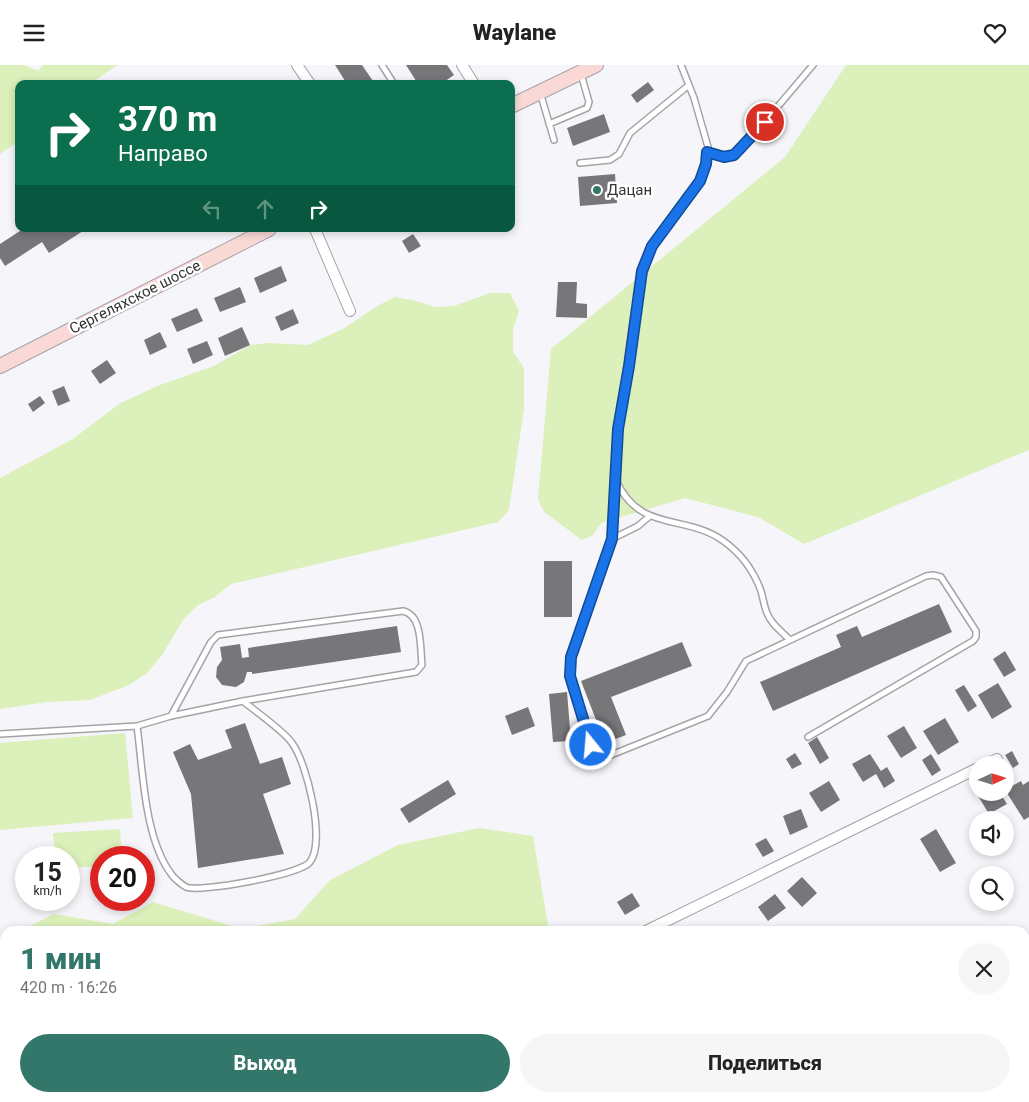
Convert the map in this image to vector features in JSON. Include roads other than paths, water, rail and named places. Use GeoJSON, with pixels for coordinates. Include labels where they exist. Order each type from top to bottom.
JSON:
{"type":"FeatureCollection","features":[{"type":"Feature","properties":{"kind":"main road"},"geometry":{"type":"LineString","coordinates":[[515,104],[596,65]]}},
{"type":"Feature","properties":{"kind":"main road","name":"Сергеляхское шоссе"},"geometry":{"type":"LineString","coordinates":[[0,366],[263,232]]}},
{"type":"Feature","properties":{"kind":"street"},"geometry":{"type":"LineString","coordinates":[[297,65],[307,80]]}},
{"type":"Feature","properties":{"kind":"street"},"geometry":{"type":"LineString","coordinates":[[462,65],[471,80]]}},
{"type":"Feature","properties":{"kind":"street"},"geometry":{"type":"LineString","coordinates":[[316,232],[350,311]]}},
{"type":"Feature","properties":{"kind":"street"},"geometry":{"type":"LineString","coordinates":[[656,926],[969,772]]}},
{"type":"Feature","properties":{"kind":"lane"},"geometry":{"type":"LineString","coordinates":[[382,65],[391,80]]}},
{"type":"Feature","properties":{"kind":"lane"},"geometry":{"type":"LineString","coordinates":[[681,65],[708,147],[706,164],[700,181],[652,246],[642,271],[618,429],[612,539],[571,657],[570,676],[591,745],[599,752],[611,755],[708,716],[727,692],[746,661],[789,639],[933,575],[940,577],[976,631],[976,637],[973,641],[808,737]]}},
{"type":"Feature","properties":{"kind":"lane"},"geometry":{"type":"LineString","coordinates":[[707,152],[727,157],[741,150],[813,65]]}},
{"type":"Feature","properties":{"kind":"lane"},"geometry":{"type":"LineString","coordinates":[[549,124],[587,108],[589,102],[581,72]]}},
{"type":"Feature","properties":{"kind":"lane"},"geometry":{"type":"LineString","coordinates":[[580,163],[610,159],[619,154],[630,133],[689,85]]}},
{"type":"Feature","properties":{"kind":"lane"},"geometry":{"type":"LineString","coordinates":[[540,92],[554,140]]}},
{"type":"Feature","properties":{"kind":"lane"},"geometry":{"type":"LineString","coordinates":[[615,478],[625,497],[638,510],[650,516],[702,530],[720,539],[740,554],[752,570],[767,613],[776,627],[789,639]]}},
{"type":"Feature","properties":{"kind":"lane"},"geometry":{"type":"LineString","coordinates":[[612,539],[638,526],[650,516]]}},
{"type":"Feature","properties":{"kind":"lane"},"geometry":{"type":"LineString","coordinates":[[0,734],[137,726],[171,716],[243,701],[416,672],[422,665],[416,619],[410,613],[403,611],[218,635],[211,642],[171,716]]}},
{"type":"Feature","properties":{"kind":"lane"},"geometry":{"type":"LineString","coordinates":[[137,726],[152,837],[172,875],[186,887],[196,888],[250,881],[296,871],[310,864],[316,851],[318,836],[312,796],[292,742],[243,701]]}},
{"type":"Feature","properties":{"kind":"place","name":"Дацан"},"geometry":{"type":"Point","coordinates":[597,190]}}]}
